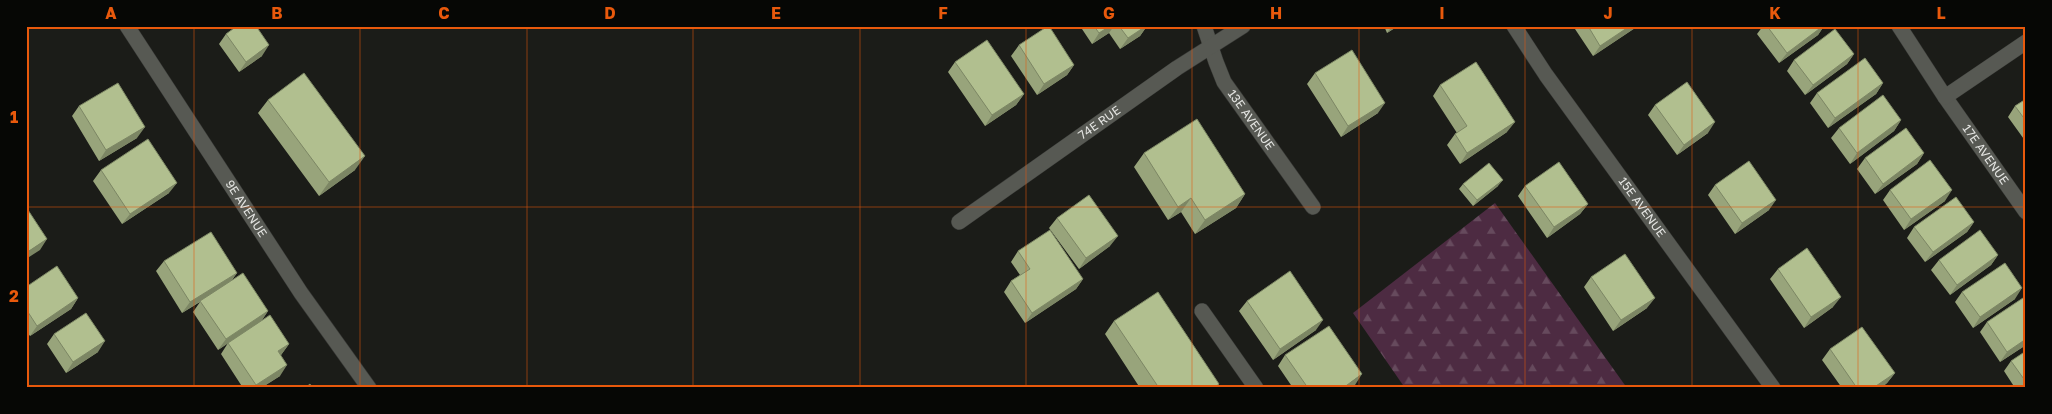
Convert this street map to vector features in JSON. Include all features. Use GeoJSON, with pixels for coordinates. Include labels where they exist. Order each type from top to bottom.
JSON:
{"type":"FeatureCollection","features":[{"type":"Feature","properties":{"kind":"street","name":"9E AVENUE"},"geometry":{"type":"LineString","coordinates":[[127,26],[301,292],[369,388]]}},
{"type":"Feature","properties":{"kind":"street","name":"13E AVENUE"},"geometry":{"type":"LineString","coordinates":[[1204,26],[1224,82],[1313,207]]}},
{"type":"Feature","properties":{"kind":"street","name":"74E RUE"},"geometry":{"type":"LineString","coordinates":[[959,222],[1211,45],[1243,26]]}},
{"type":"Feature","properties":{"kind":"street","name":"15E AVENUE"},"geometry":{"type":"LineString","coordinates":[[1514,26],[1546,75],[1773,388]]}},
{"type":"Feature","properties":{"kind":"street","name":"17E AVENUE"},"geometry":{"type":"LineString","coordinates":[[1899,26],[2026,212]]}},
{"type":"Feature","properties":{"kind":"street"},"geometry":{"type":"LineString","coordinates":[[1946,97],[2026,42]]}},
{"type":"Feature","properties":{"kind":"street"},"geometry":{"type":"LineString","coordinates":[[1202,311],[1256,388]]}},
{"type":"Feature","properties":{"kind":"green space"},"geometry":{"type":"Polygon","coordinates":[[[1495,203],[1627,388],[1405,388],[1353,313],[1495,203]]]}},
{"type":"Feature","properties":{"kind":"building"},"geometry":{"type":"Polygon","coordinates":[[[237,26],[256,26],[269,45],[246,62],[226,34],[237,26]]]}},
{"type":"Feature","properties":{"kind":"building"},"geometry":{"type":"Polygon","coordinates":[[[1048,26],[1074,65],[1044,84],[1019,45],[1048,26]]]}},
{"type":"Feature","properties":{"kind":"building"},"geometry":{"type":"Polygon","coordinates":[[[1094,26],[1110,26],[1099,33],[1094,26]]]}},
{"type":"Feature","properties":{"kind":"building"},"geometry":{"type":"Polygon","coordinates":[[[1119,26],[1146,26],[1128,38],[1119,26]]]}},
{"type":"Feature","properties":{"kind":"building"},"geometry":{"type":"Polygon","coordinates":[[[1588,26],[1630,26],[1600,46],[1588,26]]]}},
{"type":"Feature","properties":{"kind":"building"},"geometry":{"type":"Polygon","coordinates":[[[1767,26],[1823,26],[1787,53],[1767,26]]]}},
{"type":"Feature","properties":{"kind":"building"},"geometry":{"type":"Polygon","coordinates":[[[1835,29],[1854,54],[1813,85],[1794,60],[1835,29]]]}},
{"type":"Feature","properties":{"kind":"building"},"geometry":{"type":"Polygon","coordinates":[[[987,40],[1024,94],[992,115],[955,62],[987,40]]]}},
{"type":"Feature","properties":{"kind":"building"},"geometry":{"type":"Polygon","coordinates":[[[1352,50],[1385,103],[1348,126],[1315,73],[1352,50]]]}},
{"type":"Feature","properties":{"kind":"building"},"geometry":{"type":"Polygon","coordinates":[[[1865,58],[1883,83],[1835,118],[1817,93],[1865,58]]]}},
{"type":"Feature","properties":{"kind":"building"},"geometry":{"type":"Polygon","coordinates":[[[1476,62],[1515,122],[1467,153],[1455,134],[1467,126],[1440,85],[1476,62]]]}},
{"type":"Feature","properties":{"kind":"building"},"geometry":{"type":"Polygon","coordinates":[[[304,73],[365,156],[329,182],[268,100],[304,73]]]}},
{"type":"Feature","properties":{"kind":"building"},"geometry":{"type":"Polygon","coordinates":[[[1687,82],[1715,122],[1684,145],[1655,105],[1687,82]]]}},
{"type":"Feature","properties":{"kind":"building"},"geometry":{"type":"Polygon","coordinates":[[[118,83],[145,127],[106,150],[79,106],[118,83]]]}},
{"type":"Feature","properties":{"kind":"building"},"geometry":{"type":"Polygon","coordinates":[[[1883,95],[1901,120],[1857,153],[1839,128],[1883,95]]]}},
{"type":"Feature","properties":{"kind":"building"},"geometry":{"type":"Polygon","coordinates":[[[2026,99],[2026,121],[2015,106],[2026,99]]]}},
{"type":"Feature","properties":{"kind":"building"},"geometry":{"type":"Polygon","coordinates":[[[1197,119],[1245,194],[1205,220],[1191,198],[1178,207],[1144,153],[1197,119]]]}},
{"type":"Feature","properties":{"kind":"building"},"geometry":{"type":"Polygon","coordinates":[[[1906,128],[1924,153],[1883,184],[1865,158],[1906,128]]]}},
{"type":"Feature","properties":{"kind":"building"},"geometry":{"type":"Polygon","coordinates":[[[148,139],[177,183],[130,214],[101,170],[148,139]]]}},
{"type":"Feature","properties":{"kind":"building"},"geometry":{"type":"Polygon","coordinates":[[[1930,160],[1952,190],[1911,219],[1890,190],[1930,160]]]}},
{"type":"Feature","properties":{"kind":"building"},"geometry":{"type":"Polygon","coordinates":[[[1749,161],[1776,200],[1742,223],[1715,185],[1749,161]]]}},
{"type":"Feature","properties":{"kind":"building"},"geometry":{"type":"Polygon","coordinates":[[[1559,162],[1588,204],[1554,227],[1525,186],[1559,162]]]}},
{"type":"Feature","properties":{"kind":"building"},"geometry":{"type":"Polygon","coordinates":[[[1489,163],[1503,180],[1477,200],[1463,184],[1489,163]]]}},
{"type":"Feature","properties":{"kind":"building"},"geometry":{"type":"Polygon","coordinates":[[[1089,195],[1118,236],[1086,258],[1057,218],[1089,195]]]}},
{"type":"Feature","properties":{"kind":"building"},"geometry":{"type":"Polygon","coordinates":[[[1956,197],[1974,222],[1933,252],[1914,227],[1956,197]]]}},
{"type":"Feature","properties":{"kind":"building"},"geometry":{"type":"Polygon","coordinates":[[[26,207],[47,239],[26,253],[26,207]]]}},
{"type":"Feature","properties":{"kind":"building"},"geometry":{"type":"Polygon","coordinates":[[[1050,230],[1083,279],[1032,313],[1011,281],[1030,269],[1018,251],[1050,230]]]}},
{"type":"Feature","properties":{"kind":"building"},"geometry":{"type":"Polygon","coordinates":[[[1980,230],[1998,255],[1957,285],[1939,260],[1980,230]]]}},
{"type":"Feature","properties":{"kind":"building"},"geometry":{"type":"Polygon","coordinates":[[[211,232],[237,273],[190,302],[164,261],[211,232]]]}},
{"type":"Feature","properties":{"kind":"building"},"geometry":{"type":"Polygon","coordinates":[[[1807,248],[1841,297],[1811,317],[1778,269],[1807,248]]]}},
{"type":"Feature","properties":{"kind":"building"},"geometry":{"type":"Polygon","coordinates":[[[1625,254],[1655,298],[1621,320],[1591,277],[1625,254]]]}},
{"type":"Feature","properties":{"kind":"building"},"geometry":{"type":"Polygon","coordinates":[[[2005,263],[2022,288],[1980,317],[1962,292],[2005,263]]]}},
{"type":"Feature","properties":{"kind":"building"},"geometry":{"type":"Polygon","coordinates":[[[57,266],[78,298],[37,326],[26,309],[26,287],[57,266]]]}},
{"type":"Feature","properties":{"kind":"building"},"geometry":{"type":"Polygon","coordinates":[[[1290,271],[1323,320],[1280,349],[1247,301],[1290,271]]]}},
{"type":"Feature","properties":{"kind":"building"},"geometry":{"type":"Polygon","coordinates":[[[243,273],[268,311],[226,339],[200,301],[243,273]]]}},
{"type":"Feature","properties":{"kind":"building"},"geometry":{"type":"Polygon","coordinates":[[[1158,292],[1219,384],[1214,388],[1159,388],[1114,321],[1158,292]]]}},
{"type":"Feature","properties":{"kind":"building"},"geometry":{"type":"Polygon","coordinates":[[[2026,296],[2026,339],[2007,352],[1987,322],[2026,296]]]}},
{"type":"Feature","properties":{"kind":"building"},"geometry":{"type":"Polygon","coordinates":[[[86,313],[105,341],[73,362],[54,334],[86,313]]]}},
{"type":"Feature","properties":{"kind":"building"},"geometry":{"type":"Polygon","coordinates":[[[270,315],[289,344],[278,351],[287,365],[256,385],[228,343],[270,315]]]}},
{"type":"Feature","properties":{"kind":"building"},"geometry":{"type":"Polygon","coordinates":[[[1329,326],[1362,374],[1343,388],[1308,388],[1285,355],[1329,326]]]}},
{"type":"Feature","properties":{"kind":"building"},"geometry":{"type":"Polygon","coordinates":[[[1862,327],[1895,373],[1873,388],[1857,388],[1830,349],[1862,327]]]}},
{"type":"Feature","properties":{"kind":"building"},"geometry":{"type":"Polygon","coordinates":[[[2026,351],[2026,382],[2011,361],[2026,351]]]}}]}
